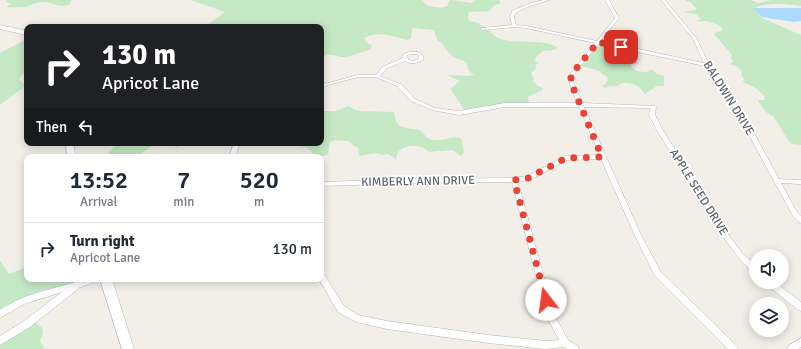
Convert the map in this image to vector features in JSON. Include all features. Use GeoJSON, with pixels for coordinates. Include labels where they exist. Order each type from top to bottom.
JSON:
{"type":"FeatureCollection","features":[{"type":"Feature","properties":{"kind":"street"},"geometry":{"type":"LineString","coordinates":[[514,26],[512,17],[513,12],[546,0]]}},
{"type":"Feature","properties":{"kind":"street"},"geometry":{"type":"LineString","coordinates":[[607,0],[617,18],[571,75],[572,86],[602,157],[648,257],[658,274],[734,349]]}},
{"type":"Feature","properties":{"kind":"street","name":"BALDWIN DRIVE"},"geometry":{"type":"LineString","coordinates":[[663,0],[695,39],[707,65],[739,111],[795,214],[801,220]]}},
{"type":"Feature","properties":{"kind":"street"},"geometry":{"type":"LineString","coordinates":[[482,29],[514,26],[526,27],[707,65]]}},
{"type":"Feature","properties":{"kind":"street"},"geometry":{"type":"LineString","coordinates":[[0,27],[24,32]]}},
{"type":"Feature","properties":{"kind":"street"},"geometry":{"type":"LineString","coordinates":[[377,76],[384,68],[405,59]]}},
{"type":"Feature","properties":{"kind":"street"},"geometry":{"type":"LineString","coordinates":[[324,85],[358,76],[377,76],[399,84],[413,100],[434,110],[459,113],[505,105],[581,105]]}},
{"type":"Feature","properties":{"kind":"street","name":"APPLE SEED DRIVE"},"geometry":{"type":"LineString","coordinates":[[581,105],[653,107],[652,115],[661,132],[728,239],[749,265]]}},
{"type":"Feature","properties":{"kind":"street","name":"KIMBERLY ANN DRIVE"},"geometry":{"type":"LineString","coordinates":[[324,184],[514,180],[528,178],[566,158],[602,157]]}},
{"type":"Feature","properties":{"kind":"street"},"geometry":{"type":"LineString","coordinates":[[514,180],[550,315],[565,343],[575,349]]}},
{"type":"Feature","properties":{"kind":"street"},"geometry":{"type":"LineString","coordinates":[[777,181],[801,182]]}},
{"type":"Feature","properties":{"kind":"street"},"geometry":{"type":"LineString","coordinates":[[324,281],[341,309],[356,318],[386,325],[488,340],[546,345],[565,343]]}},
{"type":"Feature","properties":{"kind":"street"},"geometry":{"type":"LineString","coordinates":[[0,314],[32,296],[76,286],[86,282]]}},
{"type":"Feature","properties":{"kind":"street"},"geometry":{"type":"LineString","coordinates":[[107,282],[128,349]]}},
{"type":"Feature","properties":{"kind":"street"},"geometry":{"type":"LineString","coordinates":[[0,341],[27,324],[76,286]]}},
{"type":"Feature","properties":{"kind":"street"},"geometry":{"type":"LineString","coordinates":[[778,289],[801,308]]}},
{"type":"Feature","properties":{"kind":"street"},"geometry":{"type":"LineString","coordinates":[[791,349],[801,342]]}},
{"type":"Feature","properties":{"kind":"green space"},"geometry":{"type":"Polygon","coordinates":[[[7,0],[72,0],[69,5],[65,6],[49,2],[41,2],[25,7],[6,7],[11,4],[6,2],[7,0]]]}},
{"type":"Feature","properties":{"kind":"green space"},"geometry":{"type":"Polygon","coordinates":[[[191,0],[422,0],[427,5],[437,8],[447,6],[450,0],[472,3],[476,0],[499,0],[501,3],[493,6],[490,11],[469,12],[468,18],[470,21],[479,23],[481,26],[488,28],[493,35],[500,39],[509,41],[540,42],[557,47],[555,50],[543,51],[536,57],[535,61],[539,63],[536,64],[535,70],[531,72],[534,78],[533,81],[538,86],[543,88],[542,90],[528,97],[529,105],[498,106],[465,111],[451,90],[451,88],[460,81],[447,75],[474,75],[468,70],[467,63],[452,56],[437,40],[434,30],[412,28],[411,38],[408,40],[381,34],[370,36],[364,38],[365,41],[372,46],[370,50],[345,57],[331,54],[324,56],[324,24],[209,24],[225,12],[191,0]]]}},
{"type":"Feature","properties":{"kind":"green space"},"geometry":{"type":"Polygon","coordinates":[[[750,0],[759,3],[771,0],[801,0],[801,6],[771,4],[755,8],[762,18],[801,35],[801,145],[792,144],[788,140],[774,117],[766,112],[757,100],[764,100],[765,96],[754,87],[743,82],[742,72],[738,67],[729,64],[733,62],[731,57],[732,55],[714,34],[722,31],[722,28],[707,21],[696,21],[701,19],[696,14],[684,12],[696,10],[690,2],[685,1],[750,0]]]}},
{"type":"Feature","properties":{"kind":"green space"},"geometry":{"type":"Polygon","coordinates":[[[24,41],[24,73],[19,79],[24,87],[0,105],[0,53],[24,41]]]}},
{"type":"Feature","properties":{"kind":"green space"},"geometry":{"type":"Polygon","coordinates":[[[598,42],[626,48],[622,54],[622,59],[636,70],[647,72],[651,69],[657,74],[664,76],[664,86],[657,86],[645,94],[640,88],[629,83],[621,83],[618,86],[610,86],[606,88],[602,86],[606,84],[608,78],[599,71],[579,65],[598,42]]]}},
{"type":"Feature","properties":{"kind":"green space"},"geometry":{"type":"Polygon","coordinates":[[[349,106],[360,111],[394,112],[396,120],[400,126],[419,130],[427,138],[432,140],[441,140],[454,137],[461,138],[464,152],[461,156],[453,150],[429,152],[422,147],[410,146],[399,151],[396,161],[394,157],[388,154],[382,155],[377,153],[359,156],[358,148],[349,141],[335,140],[330,142],[328,155],[324,156],[324,154],[313,154],[308,148],[300,146],[324,146],[324,111],[336,111],[349,106]]]}},
{"type":"Feature","properties":{"kind":"green space"},"geometry":{"type":"Polygon","coordinates":[[[114,146],[155,146],[150,147],[141,154],[108,154],[114,146]]]}},
{"type":"Feature","properties":{"kind":"green space"},"geometry":{"type":"Polygon","coordinates":[[[0,261],[9,274],[24,268],[24,282],[80,282],[38,294],[0,314],[0,261]]]}},
{"type":"Feature","properties":{"kind":"green space"},"geometry":{"type":"Polygon","coordinates":[[[32,319],[42,328],[43,333],[40,341],[44,349],[0,349],[0,341],[32,319]]]}},
{"type":"Feature","properties":{"kind":"water"},"geometry":{"type":"Polygon","coordinates":[[[754,8],[801,8],[801,21],[794,22],[762,17],[754,8]]]}},
{"type":"Feature","properties":{"kind":"route"},"geometry":{"type":"LineString","coordinates":[[546,300],[514,180],[528,178],[566,158],[602,157],[574,90],[571,75],[598,42],[621,47]]}}]}
